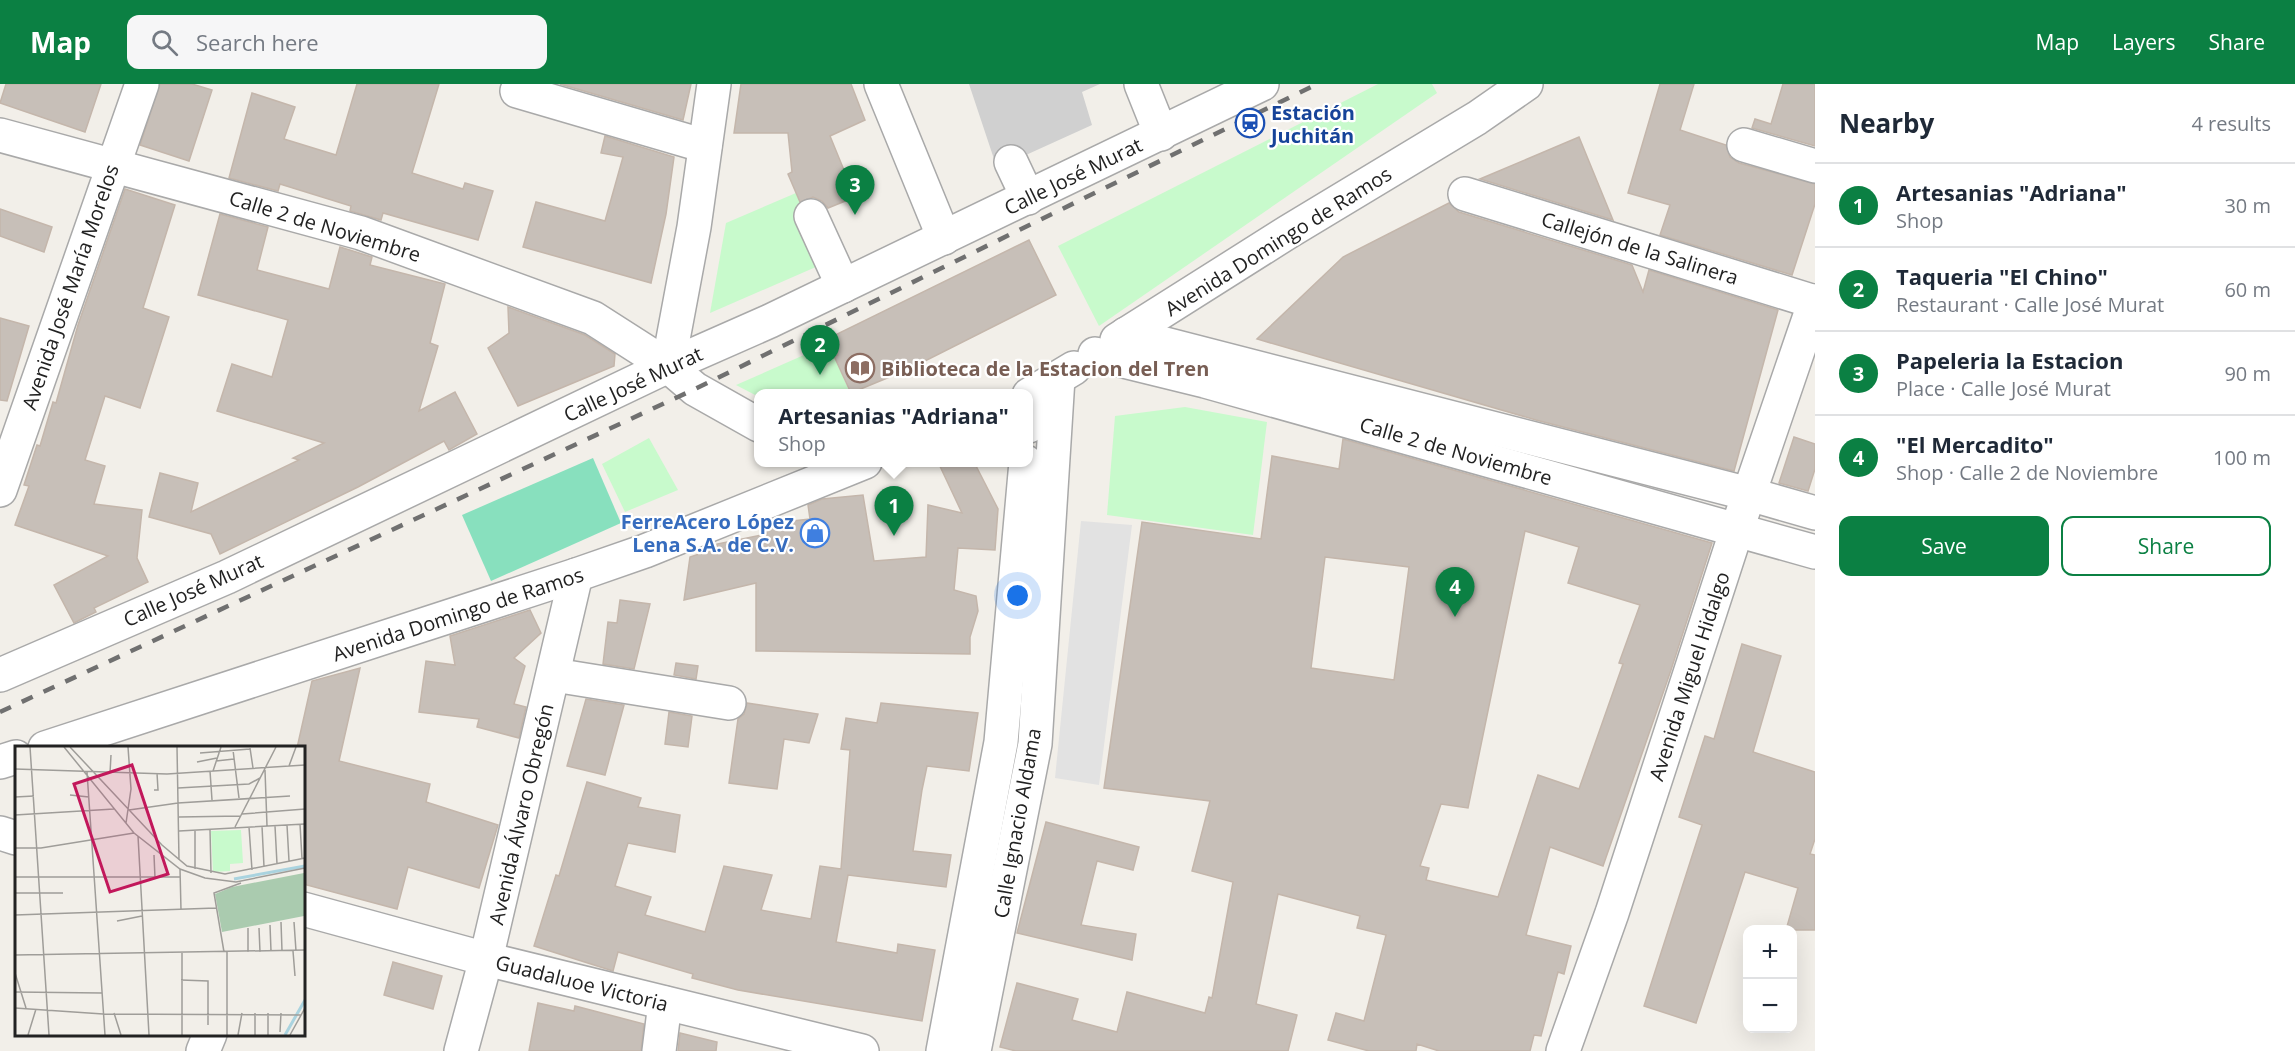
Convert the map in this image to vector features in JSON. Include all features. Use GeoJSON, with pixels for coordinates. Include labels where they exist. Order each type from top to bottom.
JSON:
{"type":"FeatureCollection","features":[{"type":"Feature","properties":{"kind":"street","name":"Avenida José María Morelos"},"geometry":{"type":"LineString","coordinates":[[3,471],[142,84]]}},
{"type":"Feature","properties":{"kind":"street"},"geometry":{"type":"LineString","coordinates":[[714,84],[694,227],[668,366],[695,389],[754,422]]}},
{"type":"Feature","properties":{"kind":"street"},"geometry":{"type":"LineString","coordinates":[[881,84],[944,238]]}},
{"type":"Feature","properties":{"kind":"street"},"geometry":{"type":"LineString","coordinates":[[1141,84],[1161,134]]}},
{"type":"Feature","properties":{"kind":"street","name":"Calle José Murat"},"geometry":{"type":"LineString","coordinates":[[0,675],[227,577],[668,366],[1028,198],[1262,84]]}},
{"type":"Feature","properties":{"kind":"street","name":"Avenida Domingo de Ramos"},"geometry":{"type":"LineString","coordinates":[[1040,389],[1288,232],[1477,118],[1526,84]]}},
{"type":"Feature","properties":{"kind":"street"},"geometry":{"type":"LineString","coordinates":[[517,91],[705,146]]}},
{"type":"Feature","properties":{"kind":"street","name":"Calle 2 de Noviembre"},"geometry":{"type":"LineString","coordinates":[[0,135],[361,233],[593,318],[668,366]]}},
{"type":"Feature","properties":{"kind":"street"},"geometry":{"type":"LineString","coordinates":[[1744,145],[1815,166]]}},
{"type":"Feature","properties":{"kind":"street"},"geometry":{"type":"LineString","coordinates":[[1011,162],[1028,198]]}},
{"type":"Feature","properties":{"kind":"street","name":"Callejón de la Salinera"},"geometry":{"type":"LineString","coordinates":[[1466,194],[1815,301]]}},
{"type":"Feature","properties":{"kind":"street"},"geometry":{"type":"LineString","coordinates":[[811,216],[843,286]]}},
{"type":"Feature","properties":{"kind":"street"},"geometry":{"type":"LineString","coordinates":[[1185,298],[1202,367]]}},
{"type":"Feature","properties":{"kind":"street","name":"Avenida Miguel Hidalgo"},"geometry":{"type":"LineString","coordinates":[[1563,1051],[1612,913],[1737,529],[1815,301]]}},
{"type":"Feature","properties":{"kind":"street","name":"Calle 2 de Noviembre"},"geometry":{"type":"LineString","coordinates":[[1126,334],[1202,367],[1815,552]]}},
{"type":"Feature","properties":{"kind":"street","name":"Calle 2 de Noviembre"},"geometry":{"type":"LineString","coordinates":[[1095,354],[1202,367],[1749,494],[1815,513]]}},
{"type":"Feature","properties":{"kind":"street"},"geometry":{"type":"LineString","coordinates":[[1033,413],[1040,389]]}},
{"type":"Feature","properties":{"kind":"street","name":"Calle Ignacio Aldama"},"geometry":{"type":"LineString","coordinates":[[974,1051],[1035,744],[1040,389]]}},
{"type":"Feature","properties":{"kind":"street","name":"Avenida Domingo de Ramos"},"geometry":{"type":"LineString","coordinates":[[51,746],[645,551],[844,467]]}},
{"type":"Feature","properties":{"kind":"street","name":"Calle Ignacio Aldama"},"geometry":{"type":"LineString","coordinates":[[943,1051],[1001,742],[1026,467]]}},
{"type":"Feature","properties":{"kind":"street","name":"Avenida Álvaro Obregón"},"geometry":{"type":"LineString","coordinates":[[461,1051],[486,959],[576,575]]}},
{"type":"Feature","properties":{"kind":"street"},"geometry":{"type":"LineString","coordinates":[[554,675],[729,703]]}},
{"type":"Feature","properties":{"kind":"street"},"geometry":{"type":"LineString","coordinates":[[1001,742],[1035,744]]}},
{"type":"Feature","properties":{"kind":"street"},"geometry":{"type":"LineString","coordinates":[[0,762],[15,757]]}},
{"type":"Feature","properties":{"kind":"street"},"geometry":{"type":"LineString","coordinates":[[0,833],[15,838]]}},
{"type":"Feature","properties":{"kind":"street","name":"Guadaluoe Victoria"},"geometry":{"type":"LineString","coordinates":[[304,909],[486,959],[862,1051]]}},
{"type":"Feature","properties":{"kind":"street"},"geometry":{"type":"LineString","coordinates":[[659,1051],[665,1003]]}},
{"type":"Feature","properties":{"kind":"street"},"geometry":{"type":"LineString","coordinates":[[203,1051],[210,1036]]}},
{"type":"Feature","properties":{"kind":"shaded area"},"geometry":{"type":"Polygon","coordinates":[[[969,84],[1100,84],[1082,92],[1092,125],[997,168],[969,84]]]}},
{"type":"Feature","properties":{"kind":"shaded area"},"geometry":{"type":"Polygon","coordinates":[[[1081,521],[1132,525],[1099,785],[1055,778],[1081,521]]]}},
{"type":"Feature","properties":{"kind":"green space"},"geometry":{"type":"Polygon","coordinates":[[[1378,84],[1432,84],[1437,93],[1099,326],[1058,246],[1378,84]]]}},
{"type":"Feature","properties":{"kind":"green space"},"geometry":{"type":"Polygon","coordinates":[[[796,193],[825,263],[710,313],[726,223],[796,193]]]}},
{"type":"Feature","properties":{"kind":"green space"},"geometry":{"type":"Polygon","coordinates":[[[829,344],[848,389],[754,389],[754,394],[736,385],[829,344]]]}},
{"type":"Feature","properties":{"kind":"green space"},"geometry":{"type":"Polygon","coordinates":[[[1185,407],[1267,422],[1253,535],[1107,515],[1115,416],[1185,407]]]}},
{"type":"Feature","properties":{"kind":"green space"},"geometry":{"type":"Polygon","coordinates":[[[649,438],[678,490],[625,512],[602,464],[649,438]]]}},
{"type":"Feature","properties":{"kind":"green space"},"geometry":{"type":"Polygon","coordinates":[[[593,458],[621,523],[491,581],[462,515],[593,458]]]}},
{"type":"Feature","properties":{"kind":"building"},"geometry":{"type":"Polygon","coordinates":[[[6,84],[101,84],[85,132],[0,103],[6,84]]]}},
{"type":"Feature","properties":{"kind":"building"},"geometry":{"type":"Polygon","coordinates":[[[160,84],[192,84],[212,90],[189,161],[140,145],[160,84]]]}},
{"type":"Feature","properties":{"kind":"building"},"geometry":{"type":"Polygon","coordinates":[[[357,84],[439,84],[412,173],[463,189],[465,183],[493,191],[478,240],[383,213],[381,220],[350,211],[351,206],[280,184],[278,191],[229,178],[252,93],[295,107],[284,139],[336,155],[357,84]]]}},
{"type":"Feature","properties":{"kind":"building"},"geometry":{"type":"Polygon","coordinates":[[[560,84],[691,84],[683,120],[560,84]]]}},
{"type":"Feature","properties":{"kind":"building"},"geometry":{"type":"Polygon","coordinates":[[[741,84],[851,84],[865,120],[830,136],[855,197],[828,208],[822,201],[813,197],[800,202],[788,174],[792,172],[788,133],[734,133],[741,84]]]}},
{"type":"Feature","properties":{"kind":"building"},"geometry":{"type":"Polygon","coordinates":[[[1660,84],[1694,84],[1680,130],[1726,145],[1730,157],[1739,163],[1815,184],[1815,204],[1792,275],[1660,235],[1670,205],[1628,193],[1660,84]]]}},
{"type":"Feature","properties":{"kind":"building"},"geometry":{"type":"Polygon","coordinates":[[[1783,84],[1815,84],[1815,146],[1752,128],[1755,119],[1771,124],[1783,84]]]}},
{"type":"Feature","properties":{"kind":"building"},"geometry":{"type":"Polygon","coordinates":[[[605,136],[674,157],[666,214],[651,283],[523,247],[536,202],[605,221],[623,157],[601,153],[605,136]]]}},
{"type":"Feature","properties":{"kind":"building"},"geometry":{"type":"Polygon","coordinates":[[[1579,137],[1613,220],[1480,179],[1579,137]]]}},
{"type":"Feature","properties":{"kind":"building"},"geometry":{"type":"Polygon","coordinates":[[[125,189],[175,205],[143,308],[169,317],[140,408],[105,396],[85,460],[105,466],[94,504],[142,510],[137,558],[148,582],[94,608],[96,612],[74,623],[54,585],[108,556],[15,525],[29,486],[24,485],[37,445],[40,446],[53,402],[56,403],[78,325],[125,189]]]}},
{"type":"Feature","properties":{"kind":"building"},"geometry":{"type":"Polygon","coordinates":[[[1449,203],[1459,212],[1632,265],[1643,292],[1649,270],[1778,310],[1734,471],[1536,420],[1257,339],[1343,257],[1449,203]]]}},
{"type":"Feature","properties":{"kind":"building"},"geometry":{"type":"Polygon","coordinates":[[[0,209],[52,227],[44,252],[0,236],[0,209]]]}},
{"type":"Feature","properties":{"kind":"building"},"geometry":{"type":"Polygon","coordinates":[[[220,214],[268,227],[257,270],[329,289],[340,247],[372,257],[370,265],[445,284],[430,343],[438,346],[419,411],[455,392],[477,434],[449,450],[444,441],[358,487],[220,554],[211,534],[149,517],[160,473],[198,483],[191,512],[299,460],[293,458],[324,443],[217,411],[232,364],[272,377],[288,320],[198,295],[220,214]]]}},
{"type":"Feature","properties":{"kind":"building"},"geometry":{"type":"Polygon","coordinates":[[[1029,240],[1056,295],[909,369],[861,389],[849,389],[834,356],[838,355],[829,338],[1029,240]]]}},
{"type":"Feature","properties":{"kind":"building"},"geometry":{"type":"Polygon","coordinates":[[[508,307],[585,335],[615,354],[614,366],[518,406],[488,348],[509,333],[508,307]]]}},
{"type":"Feature","properties":{"kind":"building"},"geometry":{"type":"Polygon","coordinates":[[[0,318],[29,326],[7,401],[0,400],[0,318]]]}},
{"type":"Feature","properties":{"kind":"building"},"geometry":{"type":"Polygon","coordinates":[[[1794,437],[1815,444],[1815,469],[1808,491],[1779,483],[1794,437]]]}},
{"type":"Feature","properties":{"kind":"building"},"geometry":{"type":"Polygon","coordinates":[[[1343,439],[1712,543],[1603,866],[1550,847],[1526,935],[1571,946],[1564,974],[1558,972],[1541,1036],[1534,1035],[1530,1051],[1439,1051],[1417,1044],[1416,1051],[1369,1051],[1328,1040],[1336,1013],[1364,1021],[1386,935],[1357,928],[1360,916],[1278,894],[1256,1004],[1297,1015],[1288,1051],[1016,1051],[1000,1047],[1017,983],[1078,999],[1072,1020],[1117,1032],[1127,992],[1205,1013],[1209,997],[1212,998],[1233,882],[1192,871],[1210,801],[1104,788],[1142,522],[1261,539],[1272,456],[1339,469],[1343,439]],[[1525,531],[1468,808],[1441,804],[1420,866],[1429,868],[1426,880],[1498,897],[1538,775],[1579,789],[1623,664],[1619,663],[1640,605],[1568,583],[1579,547],[1525,531]],[[1325,557],[1311,668],[1394,680],[1409,567],[1325,557]]]}},
{"type":"Feature","properties":{"kind":"building"},"geometry":{"type":"Polygon","coordinates":[[[940,467],[977,467],[998,509],[995,550],[958,548],[954,590],[976,596],[978,611],[970,637],[970,654],[756,651],[756,583],[684,600],[690,557],[717,548],[717,544],[767,534],[766,524],[810,519],[808,505],[822,499],[863,495],[874,561],[926,557],[928,505],[962,513],[940,467]]]}},
{"type":"Feature","properties":{"kind":"building"},"geometry":{"type":"Polygon","coordinates":[[[620,600],[650,604],[634,669],[603,664],[608,622],[617,623],[620,600]]]}},
{"type":"Feature","properties":{"kind":"building"},"geometry":{"type":"Polygon","coordinates":[[[530,610],[541,633],[514,658],[525,666],[514,704],[526,707],[519,738],[477,727],[479,719],[419,712],[426,661],[455,665],[450,636],[530,610]]]}},
{"type":"Feature","properties":{"kind":"building"},"geometry":{"type":"Polygon","coordinates":[[[1742,644],[1781,656],[1753,752],[1815,772],[1815,839],[1810,854],[1815,855],[1815,930],[1797,930],[1797,925],[1787,925],[1798,888],[1745,872],[1696,1023],[1644,1006],[1702,825],[1679,817],[1705,736],[1714,739],[1742,644]]]}},
{"type":"Feature","properties":{"kind":"building"},"geometry":{"type":"Polygon","coordinates":[[[676,663],[698,666],[696,679],[674,675],[676,663]]]}},
{"type":"Feature","properties":{"kind":"building"},"geometry":{"type":"Polygon","coordinates":[[[360,668],[339,761],[430,784],[426,802],[498,825],[479,888],[408,867],[397,909],[304,884],[304,746],[297,746],[312,681],[360,668]]]}},
{"type":"Feature","properties":{"kind":"building"},"geometry":{"type":"Polygon","coordinates":[[[586,699],[624,705],[605,775],[567,766],[586,699]]]}},
{"type":"Feature","properties":{"kind":"building"},"geometry":{"type":"Polygon","coordinates":[[[747,703],[818,714],[809,743],[784,739],[777,789],[729,783],[738,719],[744,714],[747,703]]]}},
{"type":"Feature","properties":{"kind":"building"},"geometry":{"type":"Polygon","coordinates":[[[881,703],[978,713],[969,771],[927,766],[922,790],[913,851],[951,855],[946,887],[848,875],[836,942],[897,953],[898,944],[935,950],[922,1021],[738,990],[692,978],[693,974],[618,952],[613,971],[534,946],[556,875],[559,876],[587,782],[641,798],[638,807],[680,815],[675,852],[628,843],[615,886],[651,897],[645,915],[705,932],[724,866],[772,875],[761,910],[811,919],[820,866],[841,869],[850,750],[841,749],[846,718],[877,723],[881,703]]]}},
{"type":"Feature","properties":{"kind":"building"},"geometry":{"type":"Polygon","coordinates":[[[669,712],[692,716],[688,747],[665,744],[669,712]]]}},
{"type":"Feature","properties":{"kind":"building"},"geometry":{"type":"Polygon","coordinates":[[[1046,822],[1139,847],[1133,870],[1097,861],[1081,925],[1136,934],[1132,960],[1017,933],[1046,822]]]}},
{"type":"Feature","properties":{"kind":"building"},"geometry":{"type":"Polygon","coordinates":[[[393,962],[442,976],[433,1009],[384,995],[393,962]]]}},
{"type":"Feature","properties":{"kind":"building"},"geometry":{"type":"Polygon","coordinates":[[[538,1003],[574,1011],[575,1006],[644,1024],[641,1051],[529,1051],[538,1003]]]}},
{"type":"Feature","properties":{"kind":"building"},"geometry":{"type":"Polygon","coordinates":[[[680,1033],[717,1042],[716,1051],[678,1051],[680,1033]]]}},
{"type":"Feature","properties":{"kind":"railway"},"geometry":{"type":"LineString","coordinates":[[0,712],[695,389],[1317,84]]}},
{"type":"Feature","properties":{"kind":"place","name":"Estación Juchitán"},"geometry":{"type":"Point","coordinates":[1250,123]}},
{"type":"Feature","properties":{"kind":"place","name":"Papeleria la Estacion"},"geometry":{"type":"Point","coordinates":[855,215]}},
{"type":"Feature","properties":{"kind":"place","name":"Biblioteca de la Estacion del Tren"},"geometry":{"type":"Point","coordinates":[860,368]}},
{"type":"Feature","properties":{"kind":"place","name":"Taqueria \"El Chino\""},"geometry":{"type":"Point","coordinates":[820,375]}},
{"type":"Feature","properties":{"kind":"place","name":"FerreAcero López Lena S.A. de C.V."},"geometry":{"type":"Point","coordinates":[815,533]}},
{"type":"Feature","properties":{"kind":"place","name":"Artesanias \"Adriana\""},"geometry":{"type":"Point","coordinates":[894,536]}},
{"type":"Feature","properties":{"kind":"place","name":"\"El Mercadito\""},"geometry":{"type":"Point","coordinates":[1455,617]}}]}
